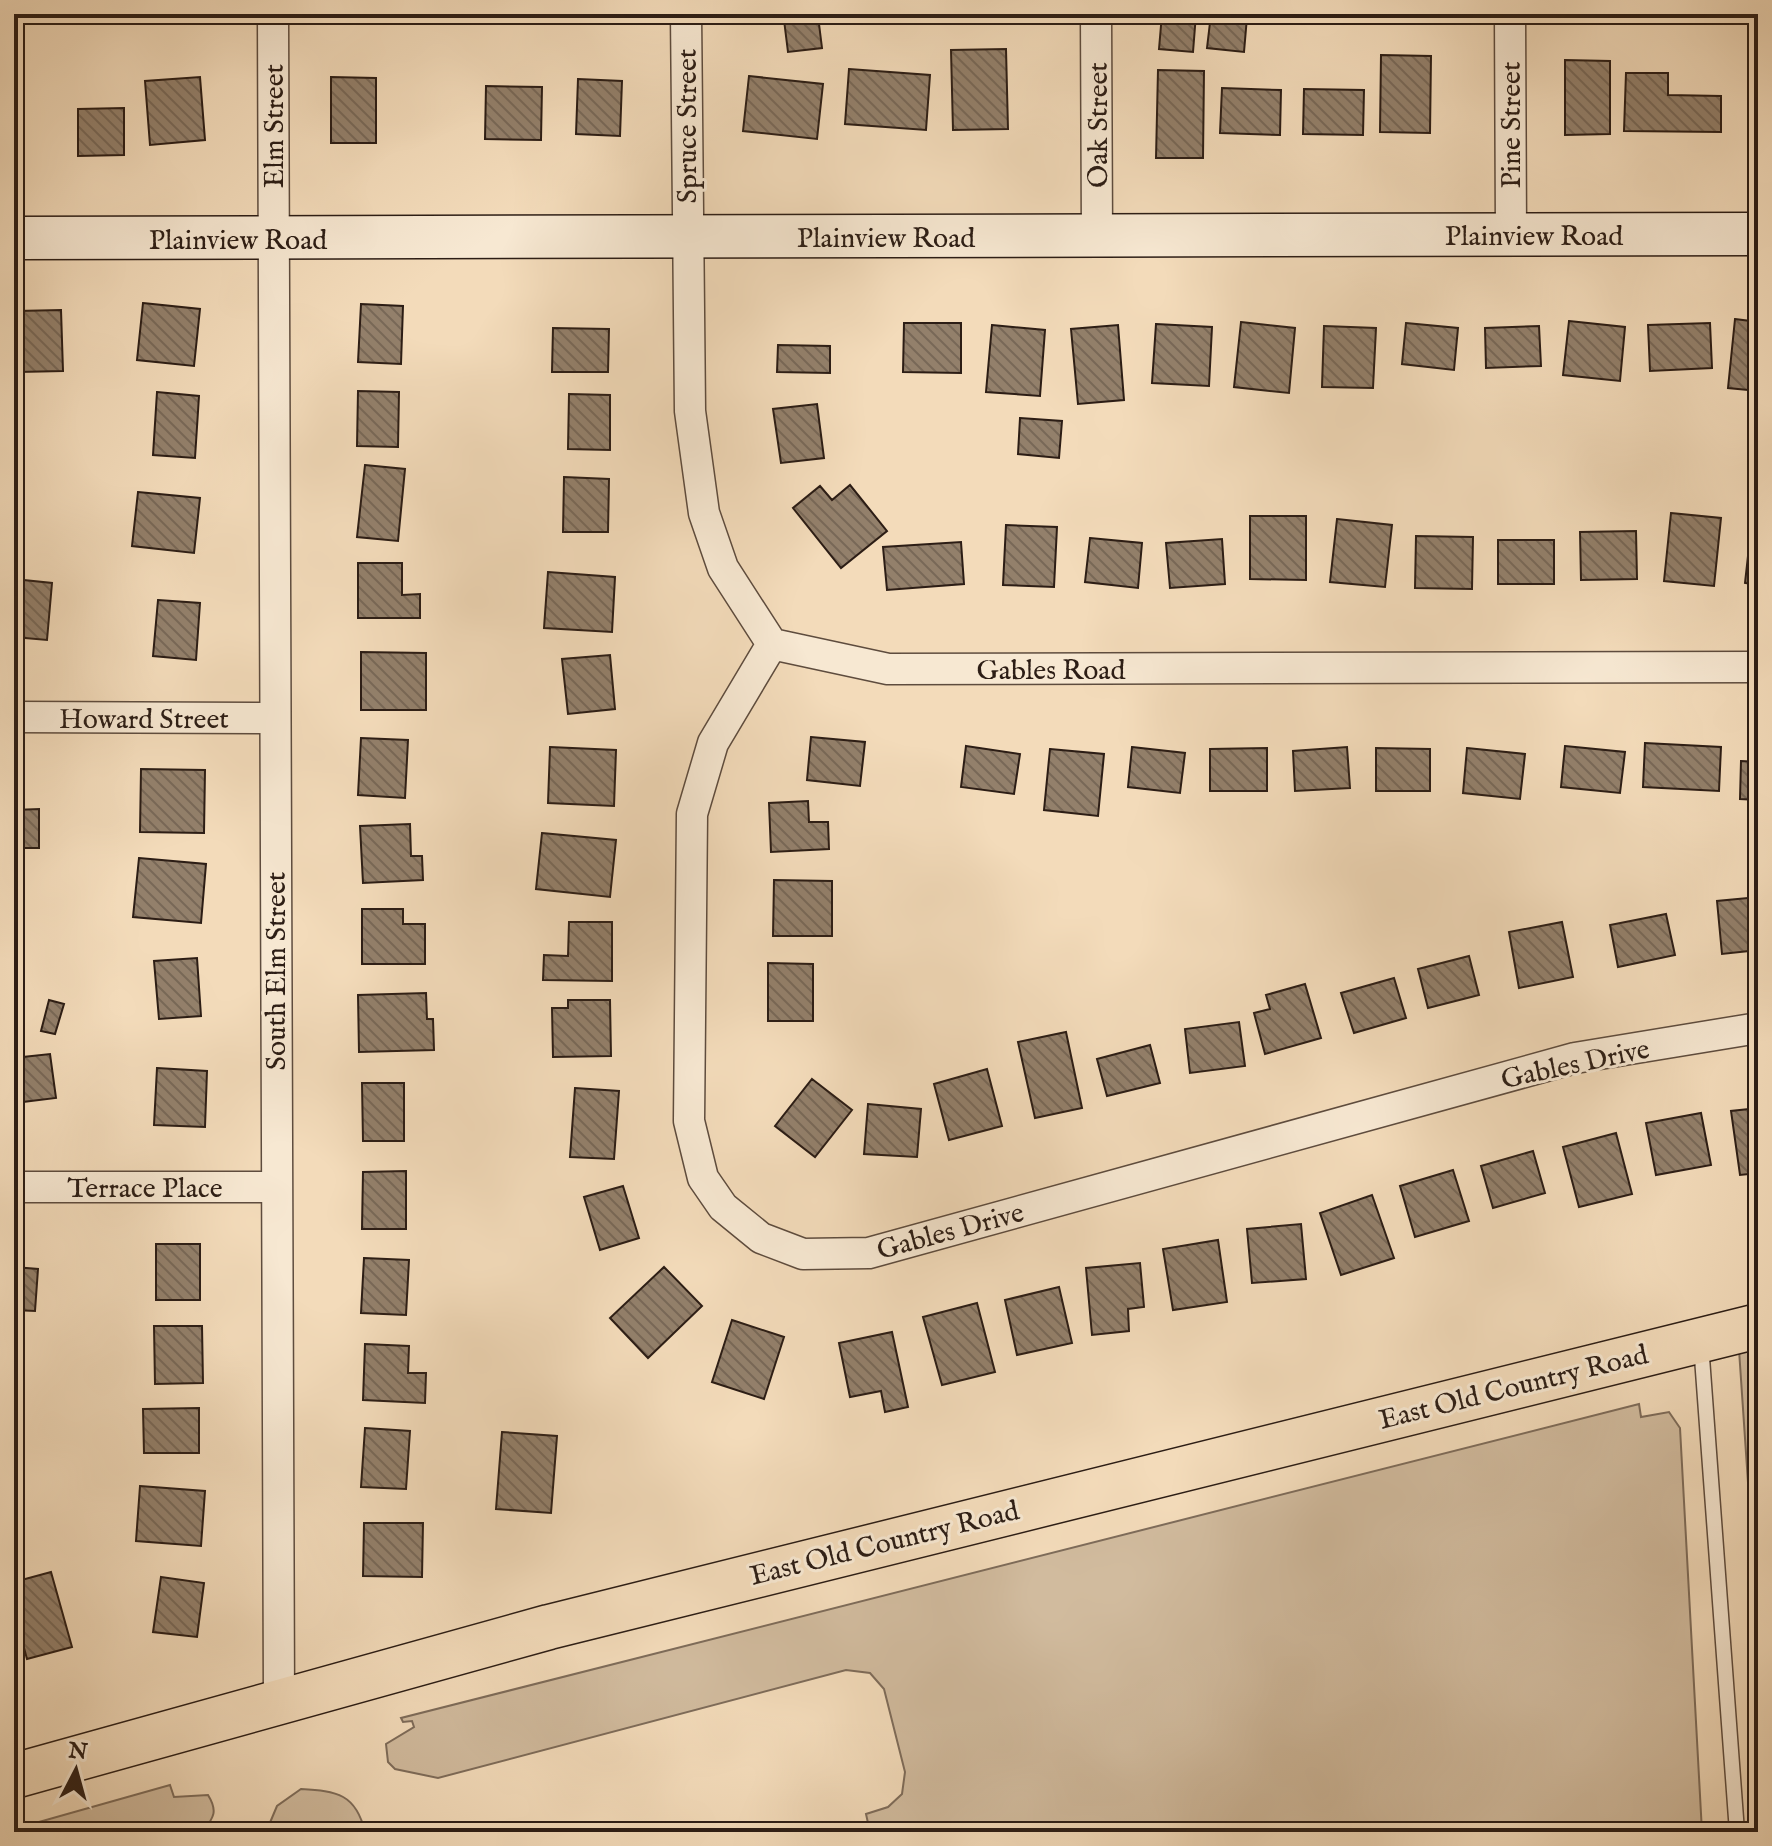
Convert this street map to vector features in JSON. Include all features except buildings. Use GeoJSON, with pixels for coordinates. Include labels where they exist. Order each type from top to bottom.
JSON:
{"type":"FeatureCollection","features":[{"type":"Feature","properties":{"kind":"main road","name":"Plainview Road"},"geometry":{"type":"LineString","coordinates":[[14,238],[1758,234]]}},
{"type":"Feature","properties":{"kind":"main road","name":"East Old Country Road"},"geometry":{"type":"LineString","coordinates":[[14,1776],[549,1627],[843,1551],[1758,1326]]}},
{"type":"Feature","properties":{"kind":"street","name":"Elm Street"},"geometry":{"type":"LineString","coordinates":[[273,14],[274,239]]}},
{"type":"Feature","properties":{"kind":"street","name":"Spruce Street"},"geometry":{"type":"LineString","coordinates":[[686,14],[687,238]]}},
{"type":"Feature","properties":{"kind":"street","name":"Oak Street"},"geometry":{"type":"LineString","coordinates":[[1096,14],[1097,237]]}},
{"type":"Feature","properties":{"kind":"street","name":"Pine Street"},"geometry":{"type":"LineString","coordinates":[[1510,14],[1511,235]]}},
{"type":"Feature","properties":{"kind":"street"},"geometry":{"type":"LineString","coordinates":[[687,238],[690,411],[704,513],[723,568],[772,644]]}},
{"type":"Feature","properties":{"kind":"street","name":"South Elm Street"},"geometry":{"type":"LineString","coordinates":[[274,239],[279,1702]]}},
{"type":"Feature","properties":{"kind":"street","name":"Gables Road"},"geometry":{"type":"LineString","coordinates":[[772,644],[888,669],[1758,667]]}},
{"type":"Feature","properties":{"kind":"street","name":"Gables Drive"},"geometry":{"type":"LineString","coordinates":[[772,644],[713,743],[692,814],[689,1121],[703,1178],[723,1207],[761,1238],[803,1254],[869,1253],[1575,1058],[1758,1028]]}},
{"type":"Feature","properties":{"kind":"street","name":"Howard Street"},"geometry":{"type":"LineString","coordinates":[[14,717],[274,718]]}},
{"type":"Feature","properties":{"kind":"street","name":"Terrace Place"},"geometry":{"type":"LineString","coordinates":[[14,1187],[277,1187]]}},
{"type":"Feature","properties":{"kind":"lane"},"geometry":{"type":"LineString","coordinates":[[1701,1340],[1737,1832]]}},
{"type":"Feature","properties":{"kind":"shaded area"},"geometry":{"type":"Polygon","coordinates":[[[1758,1330],[1758,1630],[1738,1335],[1758,1330]]]}},
{"type":"Feature","properties":{"kind":"shaded area"},"geometry":{"type":"Polygon","coordinates":[[[1639,1404],[1641,1417],[1669,1412],[1680,1428],[1702,1832],[835,1832],[868,1823],[866,1814],[888,1807],[902,1794],[905,1772],[884,1689],[870,1673],[846,1670],[438,1778],[395,1769],[388,1762],[386,1744],[414,1727],[412,1721],[403,1722],[401,1718],[1639,1404]]]}},
{"type":"Feature","properties":{"kind":"shaded area"},"geometry":{"type":"Polygon","coordinates":[[[170,1785],[174,1797],[208,1795],[213,1814],[203,1832],[14,1832],[14,1829],[170,1785]]]}},
{"type":"Feature","properties":{"kind":"shaded area"},"geometry":{"type":"Polygon","coordinates":[[[301,1789],[325,1791],[343,1797],[356,1810],[365,1832],[266,1832],[277,1806],[301,1789]]]}}]}
